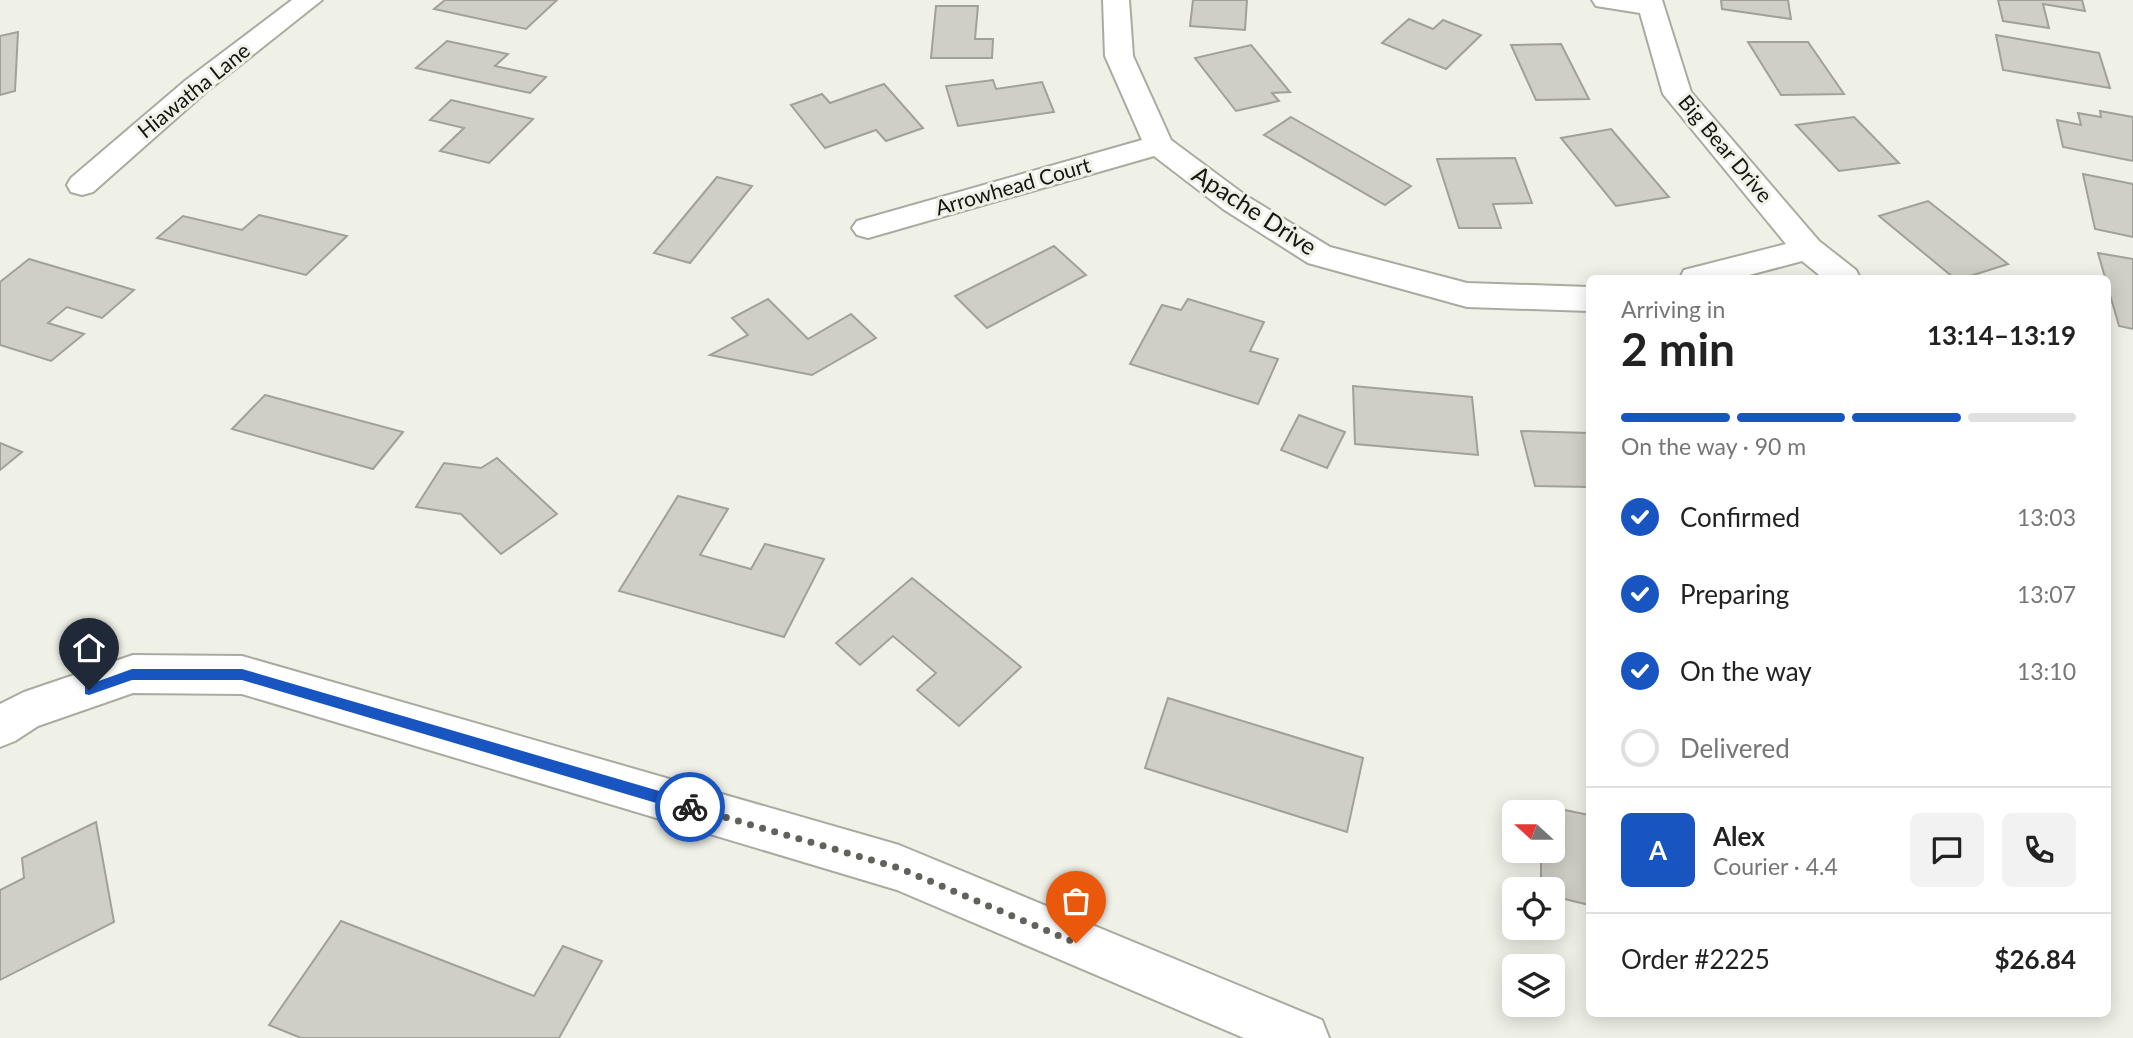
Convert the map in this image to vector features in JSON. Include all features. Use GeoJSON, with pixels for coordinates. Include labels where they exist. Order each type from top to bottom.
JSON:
{"type":"FeatureCollection","features":[{"type":"Feature","properties":{"kind":"street","name":"Hiawatha Lane"},"geometry":{"type":"LineString","coordinates":[[82,185],[196,86],[309,0]]}},
{"type":"Feature","properties":{"kind":"street","name":"Apache Drive"},"geometry":{"type":"LineString","coordinates":[[1116,0],[1119,56],[1159,145],[1234,202],[1319,255],[1467,295],[1586,299]]}},
{"type":"Feature","properties":{"kind":"street"},"geometry":{"type":"LineString","coordinates":[[1605,0],[1649,4]]}},
{"type":"Feature","properties":{"kind":"street","name":"Big Bear Drive"},"geometry":{"type":"LineString","coordinates":[[1649,4],[1677,94],[1808,249],[1840,275]]}},
{"type":"Feature","properties":{"kind":"street","name":"Arrowhead Court"},"geometry":{"type":"LineString","coordinates":[[868,228],[1159,145]]}},
{"type":"Feature","properties":{"kind":"street"},"geometry":{"type":"LineString","coordinates":[[1708,275],[1808,249]]}},
{"type":"Feature","properties":{"kind":"street"},"geometry":{"type":"LineString","coordinates":[[0,727],[24,712],[132,674],[242,675],[899,868],[1304,1038]]}},
{"type":"Feature","properties":{"kind":"building"},"geometry":{"type":"Polygon","coordinates":[[[445,0],[557,0],[526,29],[434,9],[445,0]]]}},
{"type":"Feature","properties":{"kind":"building"},"geometry":{"type":"Polygon","coordinates":[[[1193,0],[1247,0],[1245,30],[1190,26],[1193,0]]]}},
{"type":"Feature","properties":{"kind":"building"},"geometry":{"type":"Polygon","coordinates":[[[1721,0],[1788,0],[1791,19],[1722,9],[1721,0]]]}},
{"type":"Feature","properties":{"kind":"building"},"geometry":{"type":"Polygon","coordinates":[[[1998,0],[2082,0],[2085,11],[2043,4],[2049,28],[2003,21],[1998,0]]]}},
{"type":"Feature","properties":{"kind":"building"},"geometry":{"type":"Polygon","coordinates":[[[936,6],[978,6],[975,39],[993,39],[992,58],[931,58],[936,6]]]}},
{"type":"Feature","properties":{"kind":"building"},"geometry":{"type":"Polygon","coordinates":[[[1409,19],[1433,29],[1443,20],[1481,35],[1446,69],[1382,43],[1409,19]]]}},
{"type":"Feature","properties":{"kind":"building"},"geometry":{"type":"Polygon","coordinates":[[[18,32],[15,91],[0,95],[0,36],[18,32]]]}},
{"type":"Feature","properties":{"kind":"building"},"geometry":{"type":"Polygon","coordinates":[[[1996,35],[2099,53],[2110,88],[2003,70],[1996,35]]]}},
{"type":"Feature","properties":{"kind":"building"},"geometry":{"type":"Polygon","coordinates":[[[447,41],[508,54],[495,66],[546,77],[530,93],[416,68],[447,41]]]}},
{"type":"Feature","properties":{"kind":"building"},"geometry":{"type":"Polygon","coordinates":[[[1748,42],[1808,42],[1844,94],[1781,95],[1748,42]]]}},
{"type":"Feature","properties":{"kind":"building"},"geometry":{"type":"Polygon","coordinates":[[[1561,44],[1589,99],[1536,100],[1511,45],[1561,44]]]}},
{"type":"Feature","properties":{"kind":"building"},"geometry":{"type":"Polygon","coordinates":[[[1251,45],[1290,92],[1272,93],[1279,101],[1236,111],[1195,58],[1251,45]]]}},
{"type":"Feature","properties":{"kind":"building"},"geometry":{"type":"Polygon","coordinates":[[[993,80],[996,89],[1042,82],[1054,112],[958,126],[946,86],[993,80]]]}},
{"type":"Feature","properties":{"kind":"building"},"geometry":{"type":"Polygon","coordinates":[[[884,84],[923,128],[886,141],[876,130],[825,148],[791,105],[822,94],[830,103],[884,84]]]}},
{"type":"Feature","properties":{"kind":"building"},"geometry":{"type":"Polygon","coordinates":[[[451,100],[533,119],[489,163],[440,151],[464,128],[430,120],[451,100]]]}},
{"type":"Feature","properties":{"kind":"building"},"geometry":{"type":"Polygon","coordinates":[[[2100,111],[2133,117],[2133,161],[2063,147],[2057,120],[2081,125],[2078,113],[2101,117],[2100,111]]]}},
{"type":"Feature","properties":{"kind":"building"},"geometry":{"type":"Polygon","coordinates":[[[1291,117],[1411,186],[1385,205],[1264,135],[1291,117]]]}},
{"type":"Feature","properties":{"kind":"building"},"geometry":{"type":"Polygon","coordinates":[[[1854,117],[1899,163],[1839,171],[1796,125],[1854,117]]]}},
{"type":"Feature","properties":{"kind":"building"},"geometry":{"type":"Polygon","coordinates":[[[1611,129],[1669,197],[1616,206],[1561,138],[1611,129]]]}},
{"type":"Feature","properties":{"kind":"building"},"geometry":{"type":"Polygon","coordinates":[[[1515,158],[1532,203],[1493,204],[1501,228],[1459,228],[1437,159],[1515,158]]]}},
{"type":"Feature","properties":{"kind":"building"},"geometry":{"type":"Polygon","coordinates":[[[2083,174],[2133,184],[2133,237],[2095,229],[2083,174]]]}},
{"type":"Feature","properties":{"kind":"building"},"geometry":{"type":"Polygon","coordinates":[[[717,177],[752,186],[690,263],[654,253],[717,177]]]}},
{"type":"Feature","properties":{"kind":"building"},"geometry":{"type":"Polygon","coordinates":[[[1928,201],[2008,264],[1973,275],[1950,275],[1879,216],[1928,201]]]}},
{"type":"Feature","properties":{"kind":"building"},"geometry":{"type":"Polygon","coordinates":[[[259,215],[347,236],[306,275],[157,238],[183,216],[242,230],[259,215]]]}},
{"type":"Feature","properties":{"kind":"building"},"geometry":{"type":"Polygon","coordinates":[[[1054,246],[1086,275],[987,328],[955,296],[1054,246]]]}},
{"type":"Feature","properties":{"kind":"building"},"geometry":{"type":"Polygon","coordinates":[[[2098,253],[2133,259],[2133,329],[2119,326],[2111,298],[2111,275],[2104,275],[2098,253]]]}},
{"type":"Feature","properties":{"kind":"building"},"geometry":{"type":"Polygon","coordinates":[[[29,259],[134,290],[102,318],[67,307],[48,323],[84,334],[51,361],[0,345],[0,282],[29,259]]]}},
{"type":"Feature","properties":{"kind":"building"},"geometry":{"type":"Polygon","coordinates":[[[768,299],[808,339],[851,314],[876,338],[812,375],[710,355],[748,335],[732,318],[768,299]]]}},
{"type":"Feature","properties":{"kind":"building"},"geometry":{"type":"Polygon","coordinates":[[[1188,299],[1264,322],[1250,351],[1278,359],[1258,404],[1130,364],[1162,305],[1181,310],[1188,299]]]}},
{"type":"Feature","properties":{"kind":"building"},"geometry":{"type":"Polygon","coordinates":[[[1353,386],[1472,397],[1478,455],[1355,444],[1353,386]]]}},
{"type":"Feature","properties":{"kind":"building"},"geometry":{"type":"Polygon","coordinates":[[[265,395],[403,432],[373,469],[232,429],[265,395]]]}},
{"type":"Feature","properties":{"kind":"building"},"geometry":{"type":"Polygon","coordinates":[[[1299,415],[1345,432],[1327,468],[1281,450],[1299,415]]]}},
{"type":"Feature","properties":{"kind":"building"},"geometry":{"type":"Polygon","coordinates":[[[1521,431],[1586,433],[1586,487],[1535,486],[1521,431]]]}},
{"type":"Feature","properties":{"kind":"building"},"geometry":{"type":"Polygon","coordinates":[[[0,443],[22,452],[0,470],[0,443]]]}},
{"type":"Feature","properties":{"kind":"building"},"geometry":{"type":"Polygon","coordinates":[[[497,458],[557,514],[501,554],[461,514],[416,507],[444,463],[481,468],[497,458]]]}},
{"type":"Feature","properties":{"kind":"building"},"geometry":{"type":"Polygon","coordinates":[[[678,496],[728,509],[700,555],[751,569],[765,544],[824,559],[784,637],[619,591],[678,496]]]}},
{"type":"Feature","properties":{"kind":"building"},"geometry":{"type":"Polygon","coordinates":[[[912,578],[1021,667],[959,726],[917,690],[936,673],[893,636],[860,665],[836,643],[912,578]]]}},
{"type":"Feature","properties":{"kind":"building"},"geometry":{"type":"Polygon","coordinates":[[[1168,698],[1363,758],[1347,832],[1145,768],[1168,698]]]}},
{"type":"Feature","properties":{"kind":"building"},"geometry":{"type":"Polygon","coordinates":[[[1565,810],[1586,814],[1586,904],[1565,899],[1565,877],[1541,877],[1541,863],[1565,863],[1565,810]]]}},
{"type":"Feature","properties":{"kind":"building"},"geometry":{"type":"Polygon","coordinates":[[[96,822],[114,922],[0,980],[0,890],[24,878],[22,858],[96,822]]]}},
{"type":"Feature","properties":{"kind":"building"},"geometry":{"type":"Polygon","coordinates":[[[341,921],[534,996],[563,946],[602,961],[559,1038],[301,1038],[269,1025],[341,921]]]}},
{"type":"Feature","properties":{"kind":"way so far"},"geometry":{"type":"LineString","coordinates":[[690,807],[899,868],[1076,943]]}},
{"type":"Feature","properties":{"kind":"route"},"geometry":{"type":"LineString","coordinates":[[89,690],[132,674],[242,675],[690,807]]}}]}
